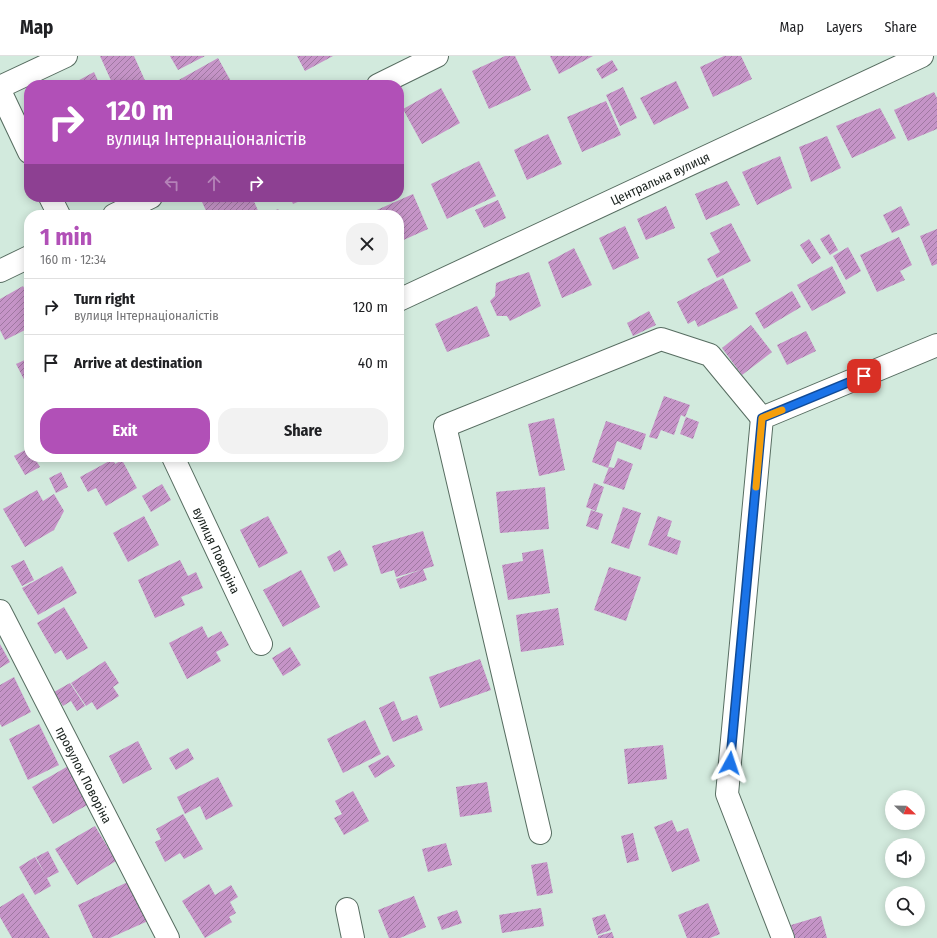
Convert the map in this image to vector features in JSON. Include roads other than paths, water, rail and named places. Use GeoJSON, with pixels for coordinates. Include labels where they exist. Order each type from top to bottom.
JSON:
{"type":"FeatureCollection","features":[{"type":"Feature","properties":{"kind":"street"},"geometry":{"type":"LineString","coordinates":[[0,88],[66,56]]}},
{"type":"Feature","properties":{"kind":"street"},"geometry":{"type":"LineString","coordinates":[[388,80],[437,56]]}},
{"type":"Feature","properties":{"kind":"street","name":"Центральна вулиця"},"geometry":{"type":"LineString","coordinates":[[404,298],[922,56]]}},
{"type":"Feature","properties":{"kind":"street"},"geometry":{"type":"LineString","coordinates":[[0,91],[24,141]]}},
{"type":"Feature","properties":{"kind":"street"},"geometry":{"type":"LineString","coordinates":[[124,210],[141,202]]}},
{"type":"Feature","properties":{"kind":"street"},"geometry":{"type":"LineString","coordinates":[[0,271],[24,259]]}},
{"type":"Feature","properties":{"kind":"street"},"geometry":{"type":"LineString","coordinates":[[540,832],[445,426],[661,339],[710,355],[762,418],[727,794],[782,938]]}},
{"type":"Feature","properties":{"kind":"street"},"geometry":{"type":"LineString","coordinates":[[762,418],[937,345]]}},
{"type":"Feature","properties":{"kind":"street","name":"вулиця Поворіна"},"geometry":{"type":"LineString","coordinates":[[175,462],[260,644]]}},
{"type":"Feature","properties":{"kind":"street","name":"провулок Поворіна"},"geometry":{"type":"LineString","coordinates":[[0,611],[168,938]]}},
{"type":"Feature","properties":{"kind":"street"},"geometry":{"type":"LineString","coordinates":[[347,909],[353,938]]}}]}
